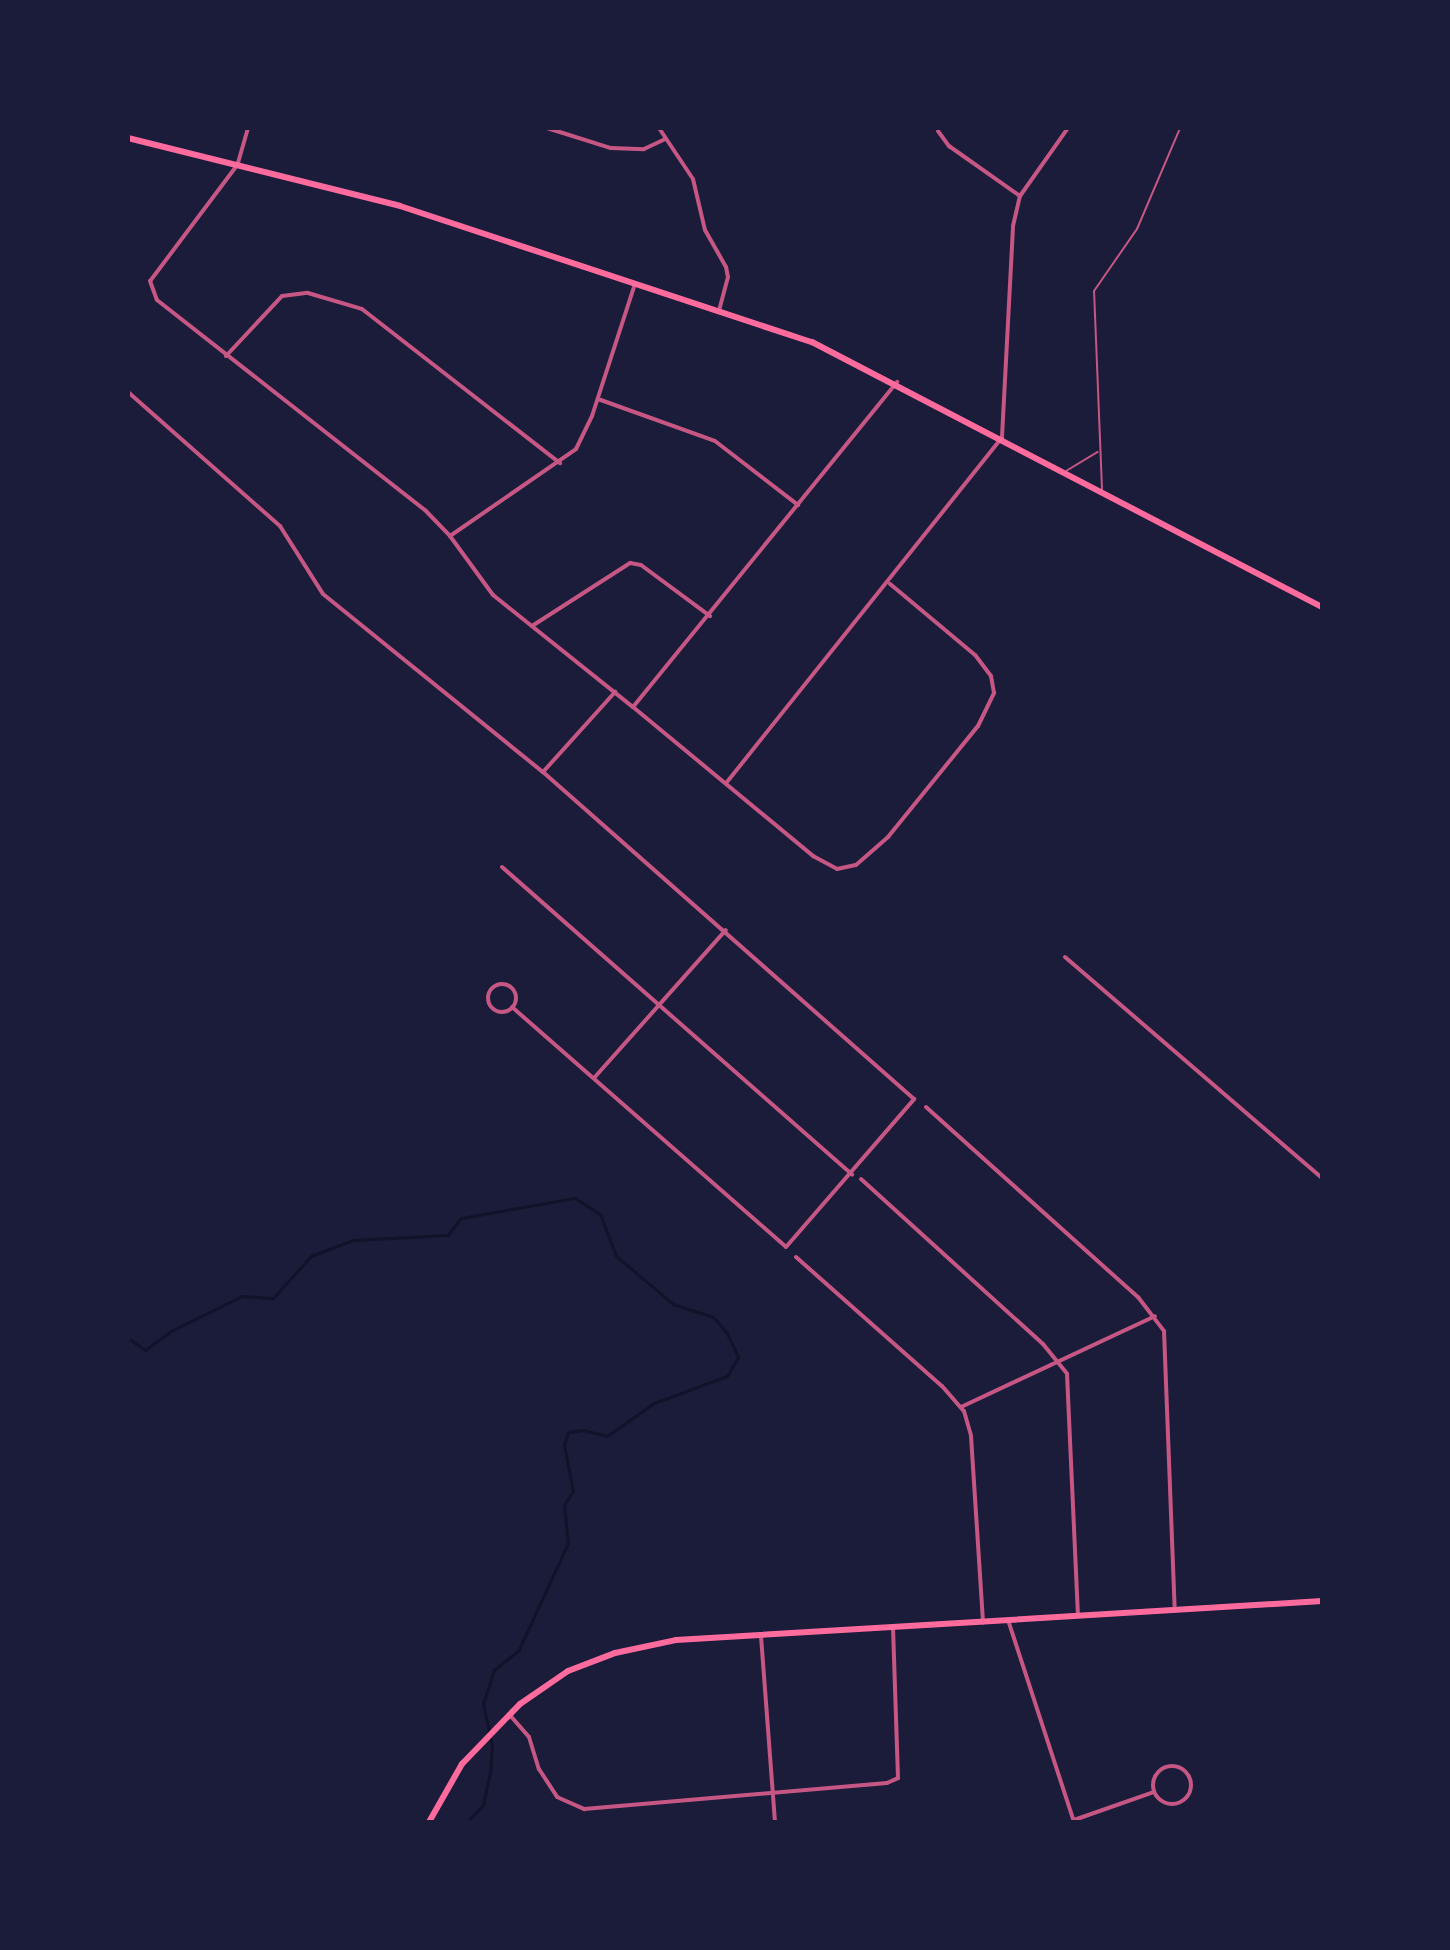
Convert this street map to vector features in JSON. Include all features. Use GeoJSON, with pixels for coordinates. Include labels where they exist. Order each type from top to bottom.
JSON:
{"type":"FeatureCollection","features":[{"type":"Feature","properties":{"kind":"main road"},"geometry":{"type":"LineString","coordinates":[[128,138],[400,206],[812,342],[897,382],[1322,607]]}},
{"type":"Feature","properties":{"kind":"main road"},"geometry":{"type":"LineString","coordinates":[[429,1822],[462,1764],[509,1714],[539,1688],[615,1653],[676,1640],[1009,1623],[1321,1602]]}},
{"type":"Feature","properties":{"kind":"street"},"geometry":{"type":"LineString","coordinates":[[248,128],[238,164],[150,281],[157,300],[425,510],[450,536],[493,595],[727,782],[813,856],[837,869],[861,862],[899,824],[988,713],[994,687],[975,655],[890,583]]}},
{"type":"Feature","properties":{"kind":"street"},"geometry":{"type":"LineString","coordinates":[[547,128],[611,148],[644,149],[665,139]]}},
{"type":"Feature","properties":{"kind":"street"},"geometry":{"type":"LineString","coordinates":[[659,128],[693,179],[705,230],[726,267],[728,277],[719,312]]}},
{"type":"Feature","properties":{"kind":"street"},"geometry":{"type":"LineString","coordinates":[[921,128],[941,129],[949,146],[1020,196]]}},
{"type":"Feature","properties":{"kind":"street"},"geometry":{"type":"LineString","coordinates":[[727,782],[890,583],[1002,437],[1013,226],[1020,196],[1068,128]]}},
{"type":"Feature","properties":{"kind":"street"},"geometry":{"type":"LineString","coordinates":[[450,536],[560,463],[576,449],[598,399],[635,284]]}},
{"type":"Feature","properties":{"kind":"street"},"geometry":{"type":"LineString","coordinates":[[226,356],[282,296],[308,293],[362,309],[560,463]]}},
{"type":"Feature","properties":{"kind":"street"},"geometry":{"type":"LineString","coordinates":[[633,707],[897,382]]}},
{"type":"Feature","properties":{"kind":"street"},"geometry":{"type":"LineString","coordinates":[[128,392],[280,526],[323,594],[543,772],[726,930],[914,1099],[852,1175],[786,1247],[512,1007],[510,988],[491,990],[488,1001],[494,1010],[512,1007]]}},
{"type":"Feature","properties":{"kind":"street"},"geometry":{"type":"LineString","coordinates":[[598,399],[715,441],[799,506]]}},
{"type":"Feature","properties":{"kind":"street"},"geometry":{"type":"LineString","coordinates":[[532,626],[630,563],[641,565],[710,616]]}},
{"type":"Feature","properties":{"kind":"street"},"geometry":{"type":"LineString","coordinates":[[543,772],[615,692]]}},
{"type":"Feature","properties":{"kind":"street"},"geometry":{"type":"LineString","coordinates":[[502,867],[661,1003],[852,1175]]}},
{"type":"Feature","properties":{"kind":"street"},"geometry":{"type":"LineString","coordinates":[[594,1078],[726,930]]}},
{"type":"Feature","properties":{"kind":"street"},"geometry":{"type":"LineString","coordinates":[[1065,957],[1322,1178]]}},
{"type":"Feature","properties":{"kind":"street"},"geometry":{"type":"LineString","coordinates":[[926,1107],[1155,1316],[1166,1339],[1175,1611]]}},
{"type":"Feature","properties":{"kind":"street"},"geometry":{"type":"LineString","coordinates":[[861,1179],[1057,1358],[1070,1388],[1078,1618]]}},
{"type":"Feature","properties":{"kind":"street"},"geometry":{"type":"LineString","coordinates":[[796,1257],[961,1407],[971,1436],[983,1624]]}},
{"type":"Feature","properties":{"kind":"street"},"geometry":{"type":"LineString","coordinates":[[961,1407],[1057,1358],[1155,1316]]}},
{"type":"Feature","properties":{"kind":"street"},"geometry":{"type":"LineString","coordinates":[[1009,1623],[1074,1821],[1154,1792]]}},
{"type":"Feature","properties":{"kind":"street"},"geometry":{"type":"LineString","coordinates":[[509,1714],[529,1737],[539,1769],[557,1797],[584,1809],[774,1789],[887,1783],[898,1778],[893,1629]]}},
{"type":"Feature","properties":{"kind":"street"},"geometry":{"type":"LineString","coordinates":[[761,1636],[775,1822]]}},
{"type":"Feature","properties":{"kind":"street"},"geometry":{"type":"LineString","coordinates":[[1166,1768],[1181,1769],[1190,1780],[1189,1794],[1178,1803],[1164,1802],[1154,1792],[1155,1777],[1166,1768]]}},
{"type":"Feature","properties":{"kind":"lane"},"geometry":{"type":"LineString","coordinates":[[1102,490],[1098,451],[1094,291],[1137,229],[1180,128]]}},
{"type":"Feature","properties":{"kind":"lane"},"geometry":{"type":"LineString","coordinates":[[1066,471],[1098,451]]}},
{"type":"Feature","properties":{"kind":"waterway"},"geometry":{"type":"LineString","coordinates":[[128,1338],[145,1350],[173,1330],[242,1296],[273,1298],[311,1256],[353,1240],[448,1235],[461,1218],[575,1198],[600,1214],[616,1256],[673,1304],[713,1317],[727,1333],[738,1357],[727,1376],[654,1403],[607,1436],[583,1430],[568,1432],[564,1445],[573,1491],[564,1505],[568,1543],[518,1651],[494,1670],[483,1703],[492,1746],[490,1772],[483,1805],[467,1822]]}}]}
